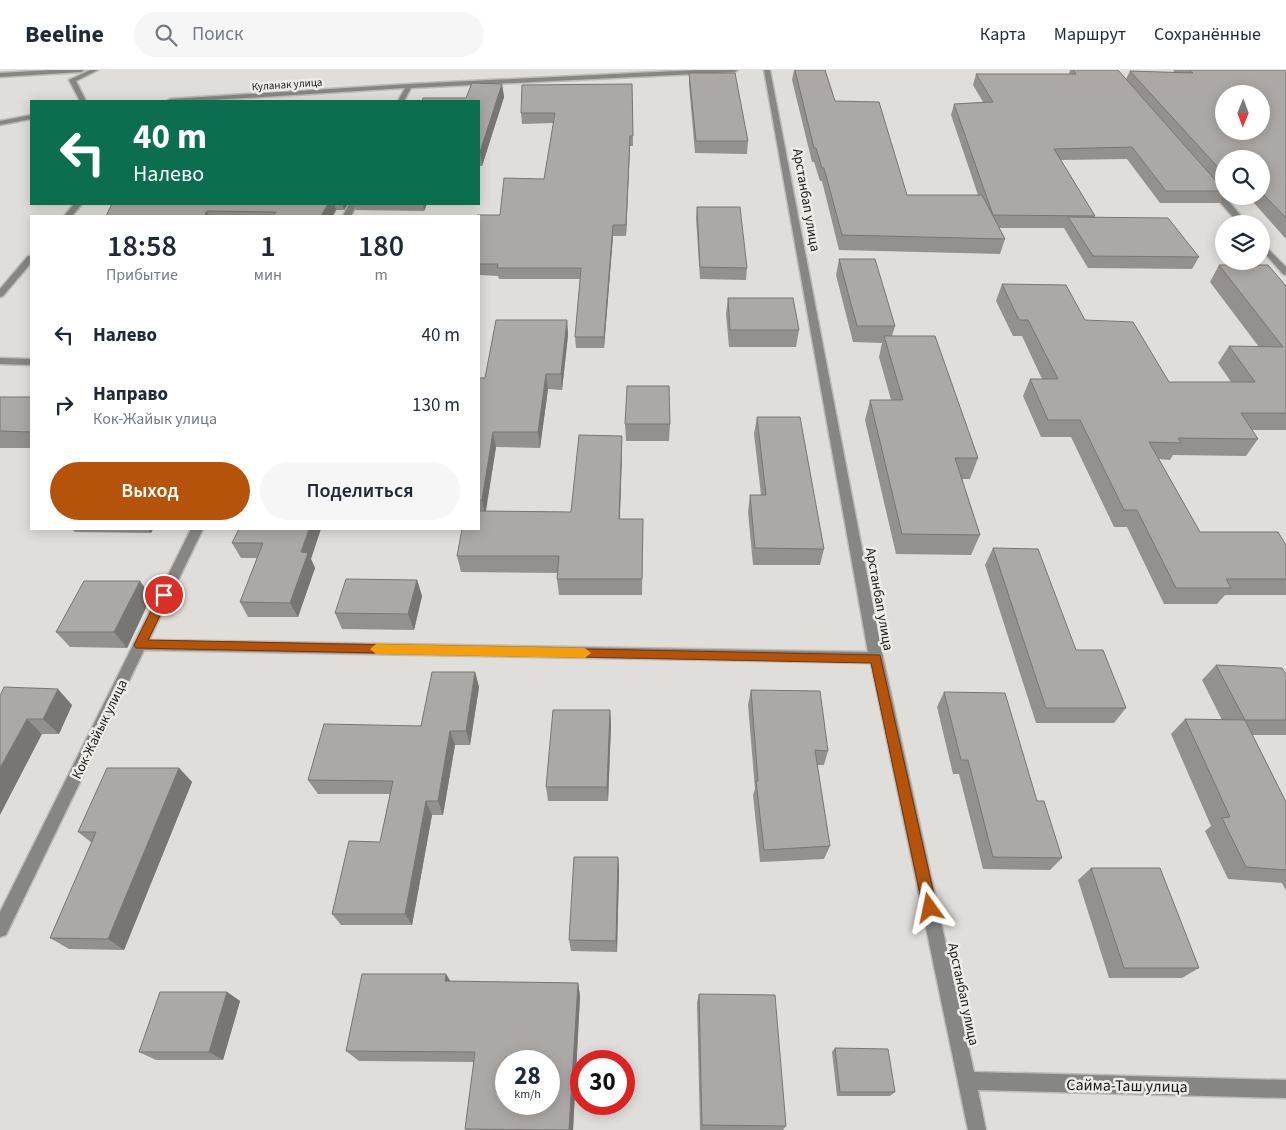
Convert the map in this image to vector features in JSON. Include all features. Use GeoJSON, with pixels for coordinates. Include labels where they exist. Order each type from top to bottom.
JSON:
{"type":"FeatureCollection","features":[{"type":"Feature","properties":{"kind":"street"},"geometry":{"type":"LineString","coordinates":[[0,75],[81,70]]}},
{"type":"Feature","properties":{"kind":"street"},"geometry":{"type":"LineString","coordinates":[[82,100],[72,80],[95,70]]}},
{"type":"Feature","properties":{"kind":"street","name":"Куланак улица"},"geometry":{"type":"LineString","coordinates":[[186,100],[409,86],[736,70]]}},
{"type":"Feature","properties":{"kind":"street","name":"Арстанбап улица"},"geometry":{"type":"LineString","coordinates":[[767,70],[876,658],[977,1130]]}},
{"type":"Feature","properties":{"kind":"street"},"geometry":{"type":"LineString","coordinates":[[402,100],[409,86]]}},
{"type":"Feature","properties":{"kind":"street"},"geometry":{"type":"LineString","coordinates":[[0,123],[30,117]]}},
{"type":"Feature","properties":{"kind":"street"},"geometry":{"type":"LineString","coordinates":[[1206,180],[1236,215]]}},
{"type":"Feature","properties":{"kind":"street"},"geometry":{"type":"LineString","coordinates":[[69,215],[77,205]]}},
{"type":"Feature","properties":{"kind":"street"},"geometry":{"type":"LineString","coordinates":[[1270,254],[1286,272]]}},
{"type":"Feature","properties":{"kind":"street"},"geometry":{"type":"LineString","coordinates":[[0,294],[30,259]]}},
{"type":"Feature","properties":{"kind":"street"},"geometry":{"type":"LineString","coordinates":[[0,361],[30,362]]}},
{"type":"Feature","properties":{"kind":"street","name":"Кок-Жайык улица"},"geometry":{"type":"LineString","coordinates":[[0,928],[197,530]]}},
{"type":"Feature","properties":{"kind":"street"},"geometry":{"type":"LineString","coordinates":[[140,645],[876,658]]}},
{"type":"Feature","properties":{"kind":"street","name":"Сайма-Таш улица"},"geometry":{"type":"LineString","coordinates":[[967,1081],[1286,1089]]}},
{"type":"Feature","properties":{"kind":"building"},"geometry":{"type":"Polygon","coordinates":[[[795,70],[825,70],[835,101],[879,102],[907,195],[982,195],[1005,239],[842,235],[824,168],[822,168],[816,148],[814,148],[795,70]]]}},
{"type":"Feature","properties":{"kind":"building"},"geometry":{"type":"Polygon","coordinates":[[[1073,70],[1118,70],[1215,180],[1215,191],[1166,191],[1132,147],[1054,149],[1095,216],[993,215],[954,104],[993,102],[976,74],[1076,74],[1073,70]]]}},
{"type":"Feature","properties":{"kind":"building"},"geometry":{"type":"Polygon","coordinates":[[[1189,70],[1286,70],[1286,218],[1270,201],[1270,150],[1215,150],[1215,164],[1130,71],[1193,73],[1189,70]]]}},
{"type":"Feature","properties":{"kind":"building"},"geometry":{"type":"Polygon","coordinates":[[[689,73],[735,73],[748,141],[696,141],[689,73]]]}},
{"type":"Feature","properties":{"kind":"building"},"geometry":{"type":"Polygon","coordinates":[[[472,83],[502,84],[480,152],[480,100],[422,100],[423,98],[466,98],[472,83]]]}},
{"type":"Feature","properties":{"kind":"building"},"geometry":{"type":"Polygon","coordinates":[[[632,84],[633,136],[630,136],[626,225],[613,225],[604,337],[575,337],[581,268],[497,268],[498,264],[480,264],[480,215],[500,215],[504,178],[544,179],[555,113],[521,113],[522,85],[632,84]]]}},
{"type":"Feature","properties":{"kind":"building"},"geometry":{"type":"Polygon","coordinates":[[[112,205],[327,205],[322,215],[274,215],[276,212],[207,211],[205,215],[106,215],[112,205]]]}},
{"type":"Feature","properties":{"kind":"building"},"geometry":{"type":"Polygon","coordinates":[[[697,207],[740,207],[747,268],[700,267],[697,207]]]}},
{"type":"Feature","properties":{"kind":"building"},"geometry":{"type":"Polygon","coordinates":[[[1068,217],[1168,218],[1199,257],[1093,256],[1068,217]]]}},
{"type":"Feature","properties":{"kind":"building"},"geometry":{"type":"Polygon","coordinates":[[[839,259],[875,259],[895,326],[857,326],[839,259]]]}},
{"type":"Feature","properties":{"kind":"building"},"geometry":{"type":"Polygon","coordinates":[[[1270,267],[1286,286],[1286,413],[1241,413],[1258,439],[1178,438],[1181,443],[1149,442],[1200,532],[1278,532],[1286,545],[1286,579],[1226,579],[1231,588],[1176,588],[1137,510],[1124,510],[1080,420],[1048,420],[1030,379],[1058,379],[1028,320],[1019,320],[1002,284],[1066,285],[1085,320],[1133,322],[1169,382],[1255,382],[1229,346],[1283,347],[1223,270],[1270,270],[1270,267]]]}},
{"type":"Feature","properties":{"kind":"building"},"geometry":{"type":"Polygon","coordinates":[[[728,298],[793,298],[799,330],[730,330],[728,298]]]}},
{"type":"Feature","properties":{"kind":"building"},"geometry":{"type":"Polygon","coordinates":[[[496,320],[567,320],[561,374],[546,374],[538,432],[493,432],[482,500],[480,500],[480,378],[485,378],[496,320]]]}},
{"type":"Feature","properties":{"kind":"building"},"geometry":{"type":"Polygon","coordinates":[[[884,336],[935,336],[978,458],[955,458],[980,535],[902,534],[870,400],[903,400],[884,336]]]}},
{"type":"Feature","properties":{"kind":"building"},"geometry":{"type":"Polygon","coordinates":[[[627,386],[669,386],[670,424],[625,424],[627,386]]]}},
{"type":"Feature","properties":{"kind":"building"},"geometry":{"type":"Polygon","coordinates":[[[0,397],[30,397],[30,432],[0,431],[0,397]]]}},
{"type":"Feature","properties":{"kind":"building"},"geometry":{"type":"Polygon","coordinates":[[[757,417],[800,417],[824,549],[755,548],[750,495],[766,495],[757,417]]]}},
{"type":"Feature","properties":{"kind":"building"},"geometry":{"type":"Polygon","coordinates":[[[579,435],[622,436],[619,519],[643,519],[642,579],[557,579],[559,556],[457,556],[462,530],[480,530],[480,511],[571,512],[579,435]]]}},
{"type":"Feature","properties":{"kind":"building"},"geometry":{"type":"Polygon","coordinates":[[[238,530],[309,530],[301,552],[308,553],[290,603],[240,602],[263,543],[232,543],[238,530]]]}},
{"type":"Feature","properties":{"kind":"building"},"geometry":{"type":"Polygon","coordinates":[[[993,548],[1038,549],[1076,650],[1103,650],[1126,708],[1046,708],[993,548]]]}},
{"type":"Feature","properties":{"kind":"building"},"geometry":{"type":"Polygon","coordinates":[[[346,579],[417,580],[408,614],[335,613],[346,579]]]}},
{"type":"Feature","properties":{"kind":"building"},"geometry":{"type":"Polygon","coordinates":[[[84,581],[140,581],[114,632],[56,632],[84,581]]]}},
{"type":"Feature","properties":{"kind":"building"},"geometry":{"type":"Polygon","coordinates":[[[1216,665],[1282,668],[1286,674],[1286,720],[1245,720],[1216,665]]]}},
{"type":"Feature","properties":{"kind":"building"},"geometry":{"type":"Polygon","coordinates":[[[432,672],[475,672],[466,731],[450,731],[438,801],[426,801],[405,914],[332,914],[349,841],[380,842],[393,781],[308,780],[324,724],[421,726],[432,672]]]}},
{"type":"Feature","properties":{"kind":"building"},"geometry":{"type":"Polygon","coordinates":[[[4,687],[58,689],[43,719],[27,719],[0,768],[0,696],[4,687]]]}},
{"type":"Feature","properties":{"kind":"building"},"geometry":{"type":"Polygon","coordinates":[[[751,690],[820,691],[828,751],[815,750],[830,846],[764,850],[756,781],[758,781],[751,690]]]}},
{"type":"Feature","properties":{"kind":"building"},"geometry":{"type":"Polygon","coordinates":[[[944,692],[1005,693],[1037,801],[1044,801],[1062,858],[993,857],[968,760],[961,760],[944,692]]]}},
{"type":"Feature","properties":{"kind":"building"},"geometry":{"type":"Polygon","coordinates":[[[553,710],[610,710],[607,787],[546,787],[553,710]]]}},
{"type":"Feature","properties":{"kind":"building"},"geometry":{"type":"Polygon","coordinates":[[[1185,719],[1245,720],[1286,802],[1286,870],[1246,867],[1222,818],[1230,817],[1185,719]]]}},
{"type":"Feature","properties":{"kind":"building"},"geometry":{"type":"Polygon","coordinates":[[[107,768],[179,768],[108,939],[50,938],[96,832],[78,832],[107,768]]]}},
{"type":"Feature","properties":{"kind":"building"},"geometry":{"type":"Polygon","coordinates":[[[574,857],[618,857],[616,941],[569,940],[574,857]]]}},
{"type":"Feature","properties":{"kind":"building"},"geometry":{"type":"Polygon","coordinates":[[[1091,868],[1160,868],[1199,968],[1124,968],[1091,868]]]}},
{"type":"Feature","properties":{"kind":"building"},"geometry":{"type":"Polygon","coordinates":[[[362,974],[446,974],[445,981],[578,983],[574,1050],[570,1050],[569,1130],[465,1129],[475,1052],[346,1051],[362,974]]]}},
{"type":"Feature","properties":{"kind":"building"},"geometry":{"type":"Polygon","coordinates":[[[160,992],[227,992],[209,1052],[139,1052],[160,992]]]}},
{"type":"Feature","properties":{"kind":"building"},"geometry":{"type":"Polygon","coordinates":[[[699,994],[775,995],[786,1126],[702,1125],[699,994]]]}},
{"type":"Feature","properties":{"kind":"building"},"geometry":{"type":"Polygon","coordinates":[[[835,1048],[888,1049],[895,1092],[840,1092],[835,1048]]]}},
{"type":"Feature","properties":{"kind":"slow traffic"},"geometry":{"type":"LineString","coordinates":[[376,649],[585,653]]}},
{"type":"Feature","properties":{"kind":"route"},"geometry":{"type":"LineString","coordinates":[[164,595],[140,645],[876,658],[930,908]]}}]}
